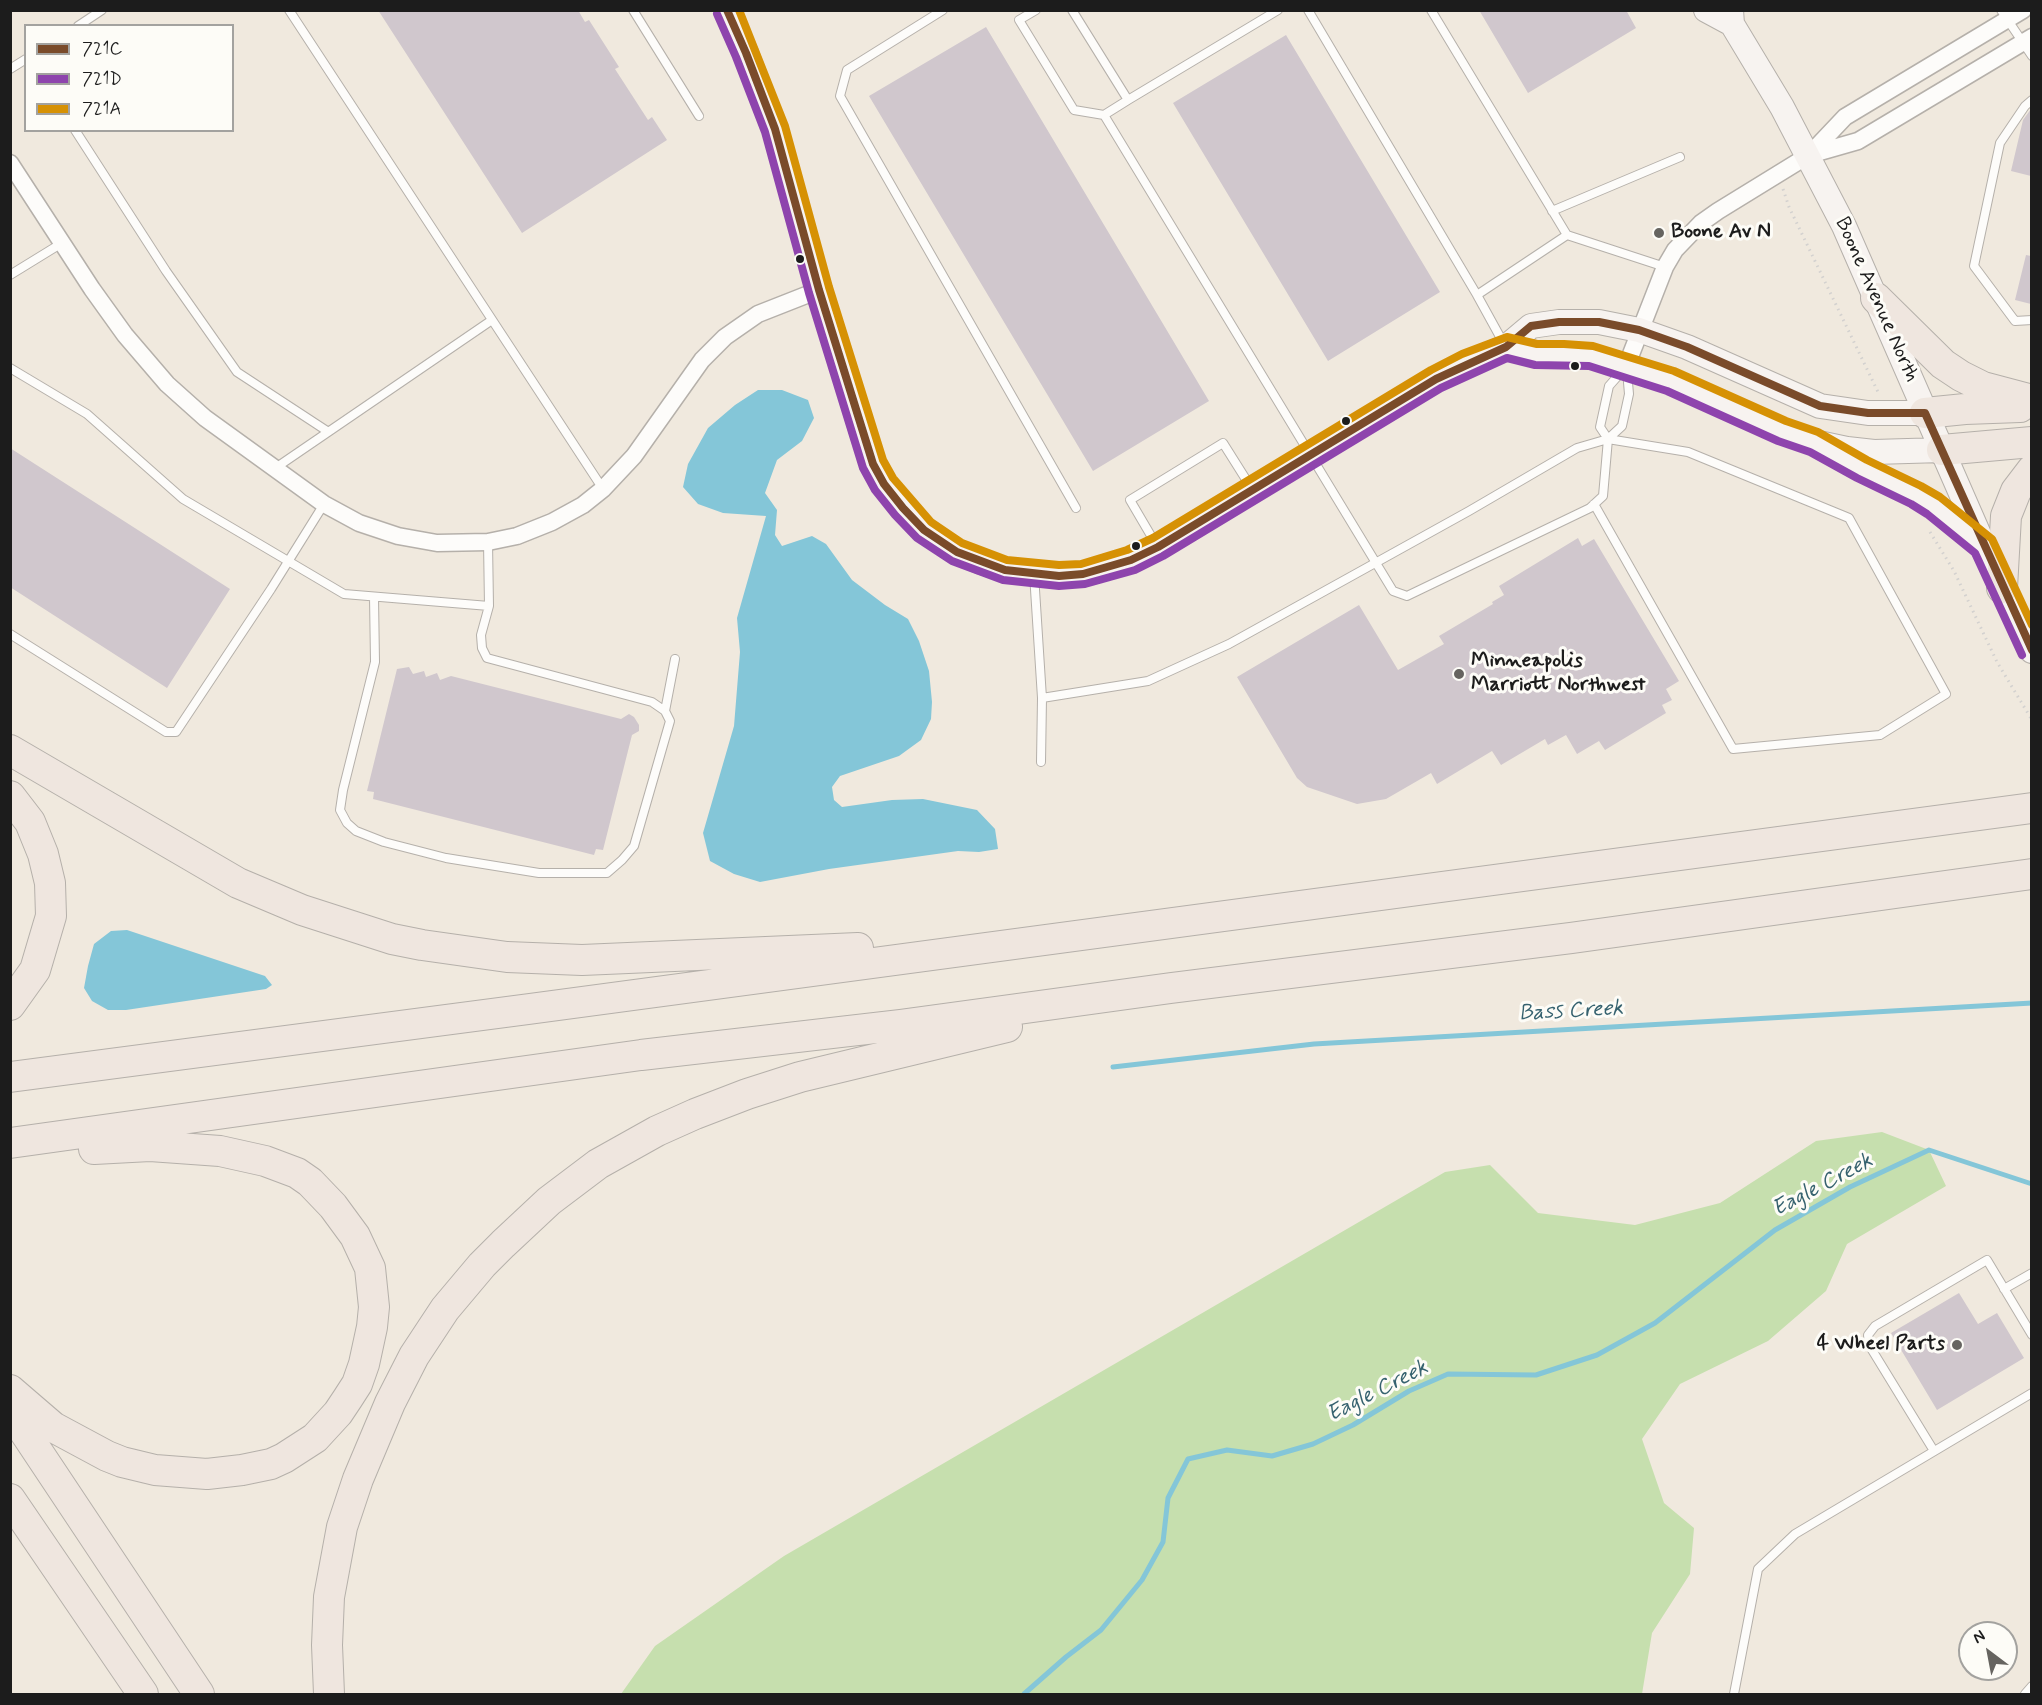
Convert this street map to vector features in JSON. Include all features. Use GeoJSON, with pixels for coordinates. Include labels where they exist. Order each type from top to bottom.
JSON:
{"type":"FeatureCollection","features":[{"type":"Feature","properties":{"kind":"highway"},"geometry":{"type":"LineString","coordinates":[[1876,298],[1943,364],[1961,376],[1983,387],[2031,400]]}},
{"type":"Feature","properties":{"kind":"highway"},"geometry":{"type":"LineString","coordinates":[[1925,413],[2031,406]]}},
{"type":"Feature","properties":{"kind":"highway"},"geometry":{"type":"LineString","coordinates":[[1942,450],[2031,442]]}},
{"type":"Feature","properties":{"kind":"highway"},"geometry":{"type":"LineString","coordinates":[[2002,588],[2006,516],[2016,491],[2031,470]]}},
{"type":"Feature","properties":{"kind":"highway"},"geometry":{"type":"LineString","coordinates":[[10,750],[238,883],[302,910],[422,945],[507,957],[582,960],[1052,939]]}},
{"type":"Feature","properties":{"kind":"highway"},"geometry":{"type":"LineString","coordinates":[[10,796],[30,822],[43,855],[50,883],[51,916],[35,970],[10,1005]]}},
{"type":"Feature","properties":{"kind":"highway"},"geometry":{"type":"LineString","coordinates":[[1869,830],[2031,797]]}},
{"type":"Feature","properties":{"kind":"highway"},"geometry":{"type":"LineString","coordinates":[[10,1077],[2031,807]]}},
{"type":"Feature","properties":{"kind":"highway"},"geometry":{"type":"LineString","coordinates":[[10,1143],[641,1055],[901,1025],[1583,936],[2031,874]]}},
{"type":"Feature","properties":{"kind":"highway"},"geometry":{"type":"LineString","coordinates":[[329,1695],[327,1619],[337,1551],[358,1479],[390,1403],[414,1356],[445,1310],[482,1265],[549,1201],[598,1164],[625,1149],[667,1127],[747,1094],[800,1077],[1171,988]]}},
{"type":"Feature","properties":{"kind":"highway"},"geometry":{"type":"LineString","coordinates":[[10,1154],[150,1146],[190,1148],[248,1156],[297,1173],[323,1194],[355,1236],[369,1268],[374,1307],[364,1364],[357,1384],[338,1413],[315,1438],[298,1450],[284,1458],[256,1468],[193,1474],[155,1470],[122,1462],[53,1427],[10,1390]]}},
{"type":"Feature","properties":{"kind":"highway"},"geometry":{"type":"LineString","coordinates":[[10,1410],[199,1695]]}},
{"type":"Feature","properties":{"kind":"highway"},"geometry":{"type":"LineString","coordinates":[[10,1499],[143,1695]]}},
{"type":"Feature","properties":{"kind":"street"},"geometry":{"type":"LineString","coordinates":[[727,10],[747,53],[775,129],[819,290],[873,464],[884,484],[924,530],[957,552],[1005,570],[1059,576],[1083,574],[1131,560],[1158,547],[1436,379],[1506,347],[1532,326],[1559,322],[1599,322],[1639,330],[1687,347],[1820,406],[1868,413],[1925,413]]}},
{"type":"Feature","properties":{"kind":"street","name":"Boone Avenue North"},"geometry":{"type":"LineString","coordinates":[[1706,10],[1732,17],[1809,155],[1844,226],[2031,651]]}},
{"type":"Feature","properties":{"kind":"street"},"geometry":{"type":"LineString","coordinates":[[1626,367],[1665,267],[1675,250],[1701,224],[1718,211],[1809,155],[1845,117],[2005,15],[2023,10]]}},
{"type":"Feature","properties":{"kind":"street"},"geometry":{"type":"LineString","coordinates":[[1809,155],[1858,141],[2028,45]]}},
{"type":"Feature","properties":{"kind":"street"},"geometry":{"type":"LineString","coordinates":[[10,163],[92,289],[125,335],[167,384],[206,418],[324,504],[358,523],[398,536],[437,543],[488,542],[517,536],[552,522],[583,505],[603,489],[634,456],[702,360],[725,337],[758,314],[819,290]]}},
{"type":"Feature","properties":{"kind":"street"},"geometry":{"type":"LineString","coordinates":[[1506,347],[1536,355],[1591,356],[1671,381],[1782,431],[1814,442],[1874,452],[1942,450]]}},
{"type":"Feature","properties":{"kind":"street"},"geometry":{"type":"LineString","coordinates":[[1814,442],[1933,505],[1983,546]]}},
{"type":"Feature","properties":{"kind":"lane"},"geometry":{"type":"LineString","coordinates":[[81,24],[102,10]]}},
{"type":"Feature","properties":{"kind":"lane"},"geometry":{"type":"LineString","coordinates":[[289,10],[603,489]]}},
{"type":"Feature","properties":{"kind":"lane"},"geometry":{"type":"LineString","coordinates":[[633,10],[699,116]]}},
{"type":"Feature","properties":{"kind":"lane"},"geometry":{"type":"LineString","coordinates":[[943,10],[847,70],[840,96],[1076,508]]}},
{"type":"Feature","properties":{"kind":"lane"},"geometry":{"type":"LineString","coordinates":[[1036,10],[1020,20],[1074,110],[1104,115],[1278,10]]}},
{"type":"Feature","properties":{"kind":"lane"},"geometry":{"type":"LineString","coordinates":[[1072,10],[1128,100]]}},
{"type":"Feature","properties":{"kind":"lane"},"geometry":{"type":"LineString","coordinates":[[1308,10],[1478,295],[1506,347]]}},
{"type":"Feature","properties":{"kind":"lane"},"geometry":{"type":"LineString","coordinates":[[1431,10],[1567,235],[1665,267]]}},
{"type":"Feature","properties":{"kind":"lane"},"geometry":{"type":"LineString","coordinates":[[2005,15],[2028,45]]}},
{"type":"Feature","properties":{"kind":"lane"},"geometry":{"type":"LineString","coordinates":[[10,69],[24,60]]}},
{"type":"Feature","properties":{"kind":"lane"},"geometry":{"type":"LineString","coordinates":[[2031,100],[2025,105],[2000,143],[1974,266],[2015,321],[2031,320]]}},
{"type":"Feature","properties":{"kind":"lane"},"geometry":{"type":"LineString","coordinates":[[1104,115],[1394,591],[1407,596],[1594,504],[1603,496],[1608,439],[1600,427],[1609,386],[1626,367]]}},
{"type":"Feature","properties":{"kind":"lane"},"geometry":{"type":"LineString","coordinates":[[76,132],[166,272],[237,372],[327,431]]}},
{"type":"Feature","properties":{"kind":"lane"},"geometry":{"type":"LineString","coordinates":[[1552,212],[1680,157]]}},
{"type":"Feature","properties":{"kind":"lane"},"geometry":{"type":"LineString","coordinates":[[1478,295],[1567,235]]}},
{"type":"Feature","properties":{"kind":"lane"},"geometry":{"type":"LineString","coordinates":[[10,275],[62,243]]}},
{"type":"Feature","properties":{"kind":"lane"},"geometry":{"type":"LineString","coordinates":[[274,469],[492,320]]}},
{"type":"Feature","properties":{"kind":"lane"},"geometry":{"type":"LineString","coordinates":[[1608,439],[1622,426],[1629,394],[1626,367]]}},
{"type":"Feature","properties":{"kind":"lane"},"geometry":{"type":"LineString","coordinates":[[10,368],[87,414],[183,500],[344,594],[489,606]]}},
{"type":"Feature","properties":{"kind":"lane"},"geometry":{"type":"LineString","coordinates":[[1042,699],[1148,681],[1229,644],[1577,448],[1608,439],[1688,452],[1849,518],[1946,694],[1880,735],[1733,749],[1594,504]]}},
{"type":"Feature","properties":{"kind":"lane"},"geometry":{"type":"LineString","coordinates":[[1158,547],[1130,500],[1224,443],[1252,489]]}},
{"type":"Feature","properties":{"kind":"lane"},"geometry":{"type":"LineString","coordinates":[[10,634],[166,732],[176,732],[324,504]]}},
{"type":"Feature","properties":{"kind":"lane"},"geometry":{"type":"LineString","coordinates":[[374,597],[375,662],[343,790],[340,810],[347,822],[356,831],[384,842],[446,858],[540,873],[607,873],[634,846],[670,721],[665,711],[652,702],[487,658],[482,648],[481,634],[489,606],[488,542]]}},
{"type":"Feature","properties":{"kind":"lane"},"geometry":{"type":"LineString","coordinates":[[1034,574],[1042,699],[1041,762]]}},
{"type":"Feature","properties":{"kind":"lane"},"geometry":{"type":"LineString","coordinates":[[665,711],[675,659]]}},
{"type":"Feature","properties":{"kind":"lane"},"geometry":{"type":"LineString","coordinates":[[1934,1451],[1869,1345],[1868,1335],[1875,1326],[1987,1260],[2031,1335]]}},
{"type":"Feature","properties":{"kind":"lane"},"geometry":{"type":"LineString","coordinates":[[2004,1289],[2031,1274]]}},
{"type":"Feature","properties":{"kind":"lane"},"geometry":{"type":"LineString","coordinates":[[1734,1695],[1758,1569],[1795,1534],[2031,1393]]}},
{"type":"Feature","properties":{"kind":"lane"},"geometry":{"type":"LineString","coordinates":[[2025,1695],[2031,1686]]}},
{"type":"Feature","properties":{"kind":"green space"},"geometry":{"type":"Polygon","coordinates":[[[1882,1132],[1929,1150],[1946,1186],[1847,1244],[1826,1291],[1768,1341],[1680,1384],[1642,1439],[1664,1503],[1694,1528],[1690,1574],[1652,1633],[1642,1694],[621,1694],[655,1646],[784,1556],[1445,1172],[1490,1165],[1538,1213],[1635,1225],[1720,1203],[1816,1141],[1882,1132]]]}},
{"type":"Feature","properties":{"kind":"water"},"geometry":{"type":"Polygon","coordinates":[[[758,390],[782,390],[808,400],[814,418],[802,441],[777,460],[765,493],[777,510],[775,535],[782,546],[812,536],[826,544],[852,580],[908,619],[919,641],[929,671],[931,719],[921,740],[899,756],[840,776],[832,787],[834,800],[842,807],[892,800],[923,799],[977,810],[995,829],[998,849],[979,852],[958,851],[829,869],[760,882],[734,874],[710,861],[703,833],[734,726],[740,652],[737,618],[766,516],[723,513],[698,504],[683,487],[688,464],[708,428],[735,405],[758,390]]]}},
{"type":"Feature","properties":{"kind":"water"},"geometry":{"type":"Polygon","coordinates":[[[127,930],[265,976],[272,985],[266,989],[126,1010],[108,1010],[92,1001],[84,988],[88,966],[94,944],[111,931],[127,930]]]}},
{"type":"Feature","properties":{"kind":"building"},"geometry":{"type":"Polygon","coordinates":[[[378,10],[578,10],[585,22],[589,20],[619,67],[615,69],[648,120],[652,117],[667,140],[522,233],[378,10]]]}},
{"type":"Feature","properties":{"kind":"building"},"geometry":{"type":"Polygon","coordinates":[[[1479,10],[1626,10],[1636,28],[1528,93],[1479,10]]]}},
{"type":"Feature","properties":{"kind":"building"},"geometry":{"type":"Polygon","coordinates":[[[986,27],[1209,401],[1093,471],[869,96],[986,27]]]}},
{"type":"Feature","properties":{"kind":"building"},"geometry":{"type":"Polygon","coordinates":[[[1286,35],[1440,292],[1328,361],[1173,103],[1286,35]]]}},
{"type":"Feature","properties":{"kind":"building"},"geometry":{"type":"Polygon","coordinates":[[[2031,109],[2031,176],[2011,171],[2023,120],[2031,109]]]}},
{"type":"Feature","properties":{"kind":"building"},"geometry":{"type":"Polygon","coordinates":[[[2026,255],[2031,256],[2031,304],[2015,300],[2026,255]]]}},
{"type":"Feature","properties":{"kind":"building"},"geometry":{"type":"Polygon","coordinates":[[[10,448],[230,589],[167,688],[10,587],[10,448]]]}},
{"type":"Feature","properties":{"kind":"building","name":"Minneapolis Marriott Northwest"},"geometry":{"type":"Polygon","coordinates":[[[1578,538],[1582,546],[1594,539],[1679,681],[1666,689],[1672,700],[1662,705],[1666,713],[1605,750],[1599,741],[1577,754],[1566,735],[1548,745],[1545,739],[1501,765],[1492,751],[1437,784],[1431,773],[1386,799],[1357,804],[1307,787],[1297,778],[1237,677],[1359,605],[1398,670],[1444,644],[1439,636],[1504,595],[1499,586],[1578,538]]]}},
{"type":"Feature","properties":{"kind":"building"},"geometry":{"type":"Polygon","coordinates":[[[409,667],[413,674],[424,671],[426,677],[437,673],[440,680],[451,676],[621,719],[629,714],[634,717],[639,725],[639,731],[632,735],[603,850],[596,849],[594,855],[373,799],[374,792],[367,791],[397,669],[409,667]]]}},
{"type":"Feature","properties":{"kind":"building","name":"4 Wheel Parts"},"geometry":{"type":"Polygon","coordinates":[[[1959,1293],[1978,1324],[1997,1313],[2024,1358],[1937,1410],[1891,1333],[1959,1293]]]}},
{"type":"Feature","properties":{"kind":"waterway","name":"Bass Creek"},"geometry":{"type":"LineString","coordinates":[[1113,1067],[1314,1044],[2032,1003]]}},
{"type":"Feature","properties":{"kind":"waterway","name":"Eagle Creek"},"geometry":{"type":"LineString","coordinates":[[1024,1694],[1101,1630],[1142,1580],[1163,1542],[1168,1498],[1188,1459],[1227,1450],[1272,1456],[1313,1444],[1353,1425],[1409,1391],[1448,1374],[1536,1375],[1597,1355],[1655,1323],[1775,1230],[1850,1187],[1929,1150],[2032,1184]]}},
{"type":"Feature","properties":{"kind":"transit line","name":"721C"},"geometry":{"type":"LineString","coordinates":[[727,10],[775,129],[819,290],[873,464],[884,484],[903,508],[924,530],[957,552],[1005,570],[1059,576],[1083,574],[1131,560],[1158,547],[1436,379],[1506,347],[1531,326],[1559,322],[1599,322],[1639,330],[1687,347],[1820,406],[1868,413],[1925,413],[2032,650]]}},
{"type":"Feature","properties":{"kind":"transit line","name":"721A"},"geometry":{"type":"LineString","coordinates":[[739,10],[785,126],[829,287],[883,460],[893,478],[931,522],[962,543],[1007,560],[1059,565],[1081,564],[1127,550],[1153,538],[1431,370],[1462,354],[1507,337],[1537,344],[1593,346],[1674,371],[1786,421],[1818,432],[1867,460],[1921,486],[1940,497],[1992,539],[2032,625]]}},
{"type":"Feature","properties":{"kind":"transit line","name":"721D"},"geometry":{"type":"LineString","coordinates":[[717,14],[765,132],[809,293],[863,468],[875,490],[917,538],[952,561],[1003,580],[1059,586],[1085,584],[1135,570],[1163,556],[1441,388],[1507,358],[1535,365],[1589,366],[1667,391],[1778,441],[1810,452],[1911,504],[1975,553],[2022,655]]}},
{"type":"Feature","properties":{"kind":"place","name":"Boone Av N"},"geometry":{"type":"Point","coordinates":[1659,233]}},
{"type":"Feature","properties":{"kind":"place","name":"Minneapolis Marriott Northwest"},"geometry":{"type":"Point","coordinates":[1459,674]}},
{"type":"Feature","properties":{"kind":"place","name":"4 Wheel Parts"},"geometry":{"type":"Point","coordinates":[1957,1345]}}]}
